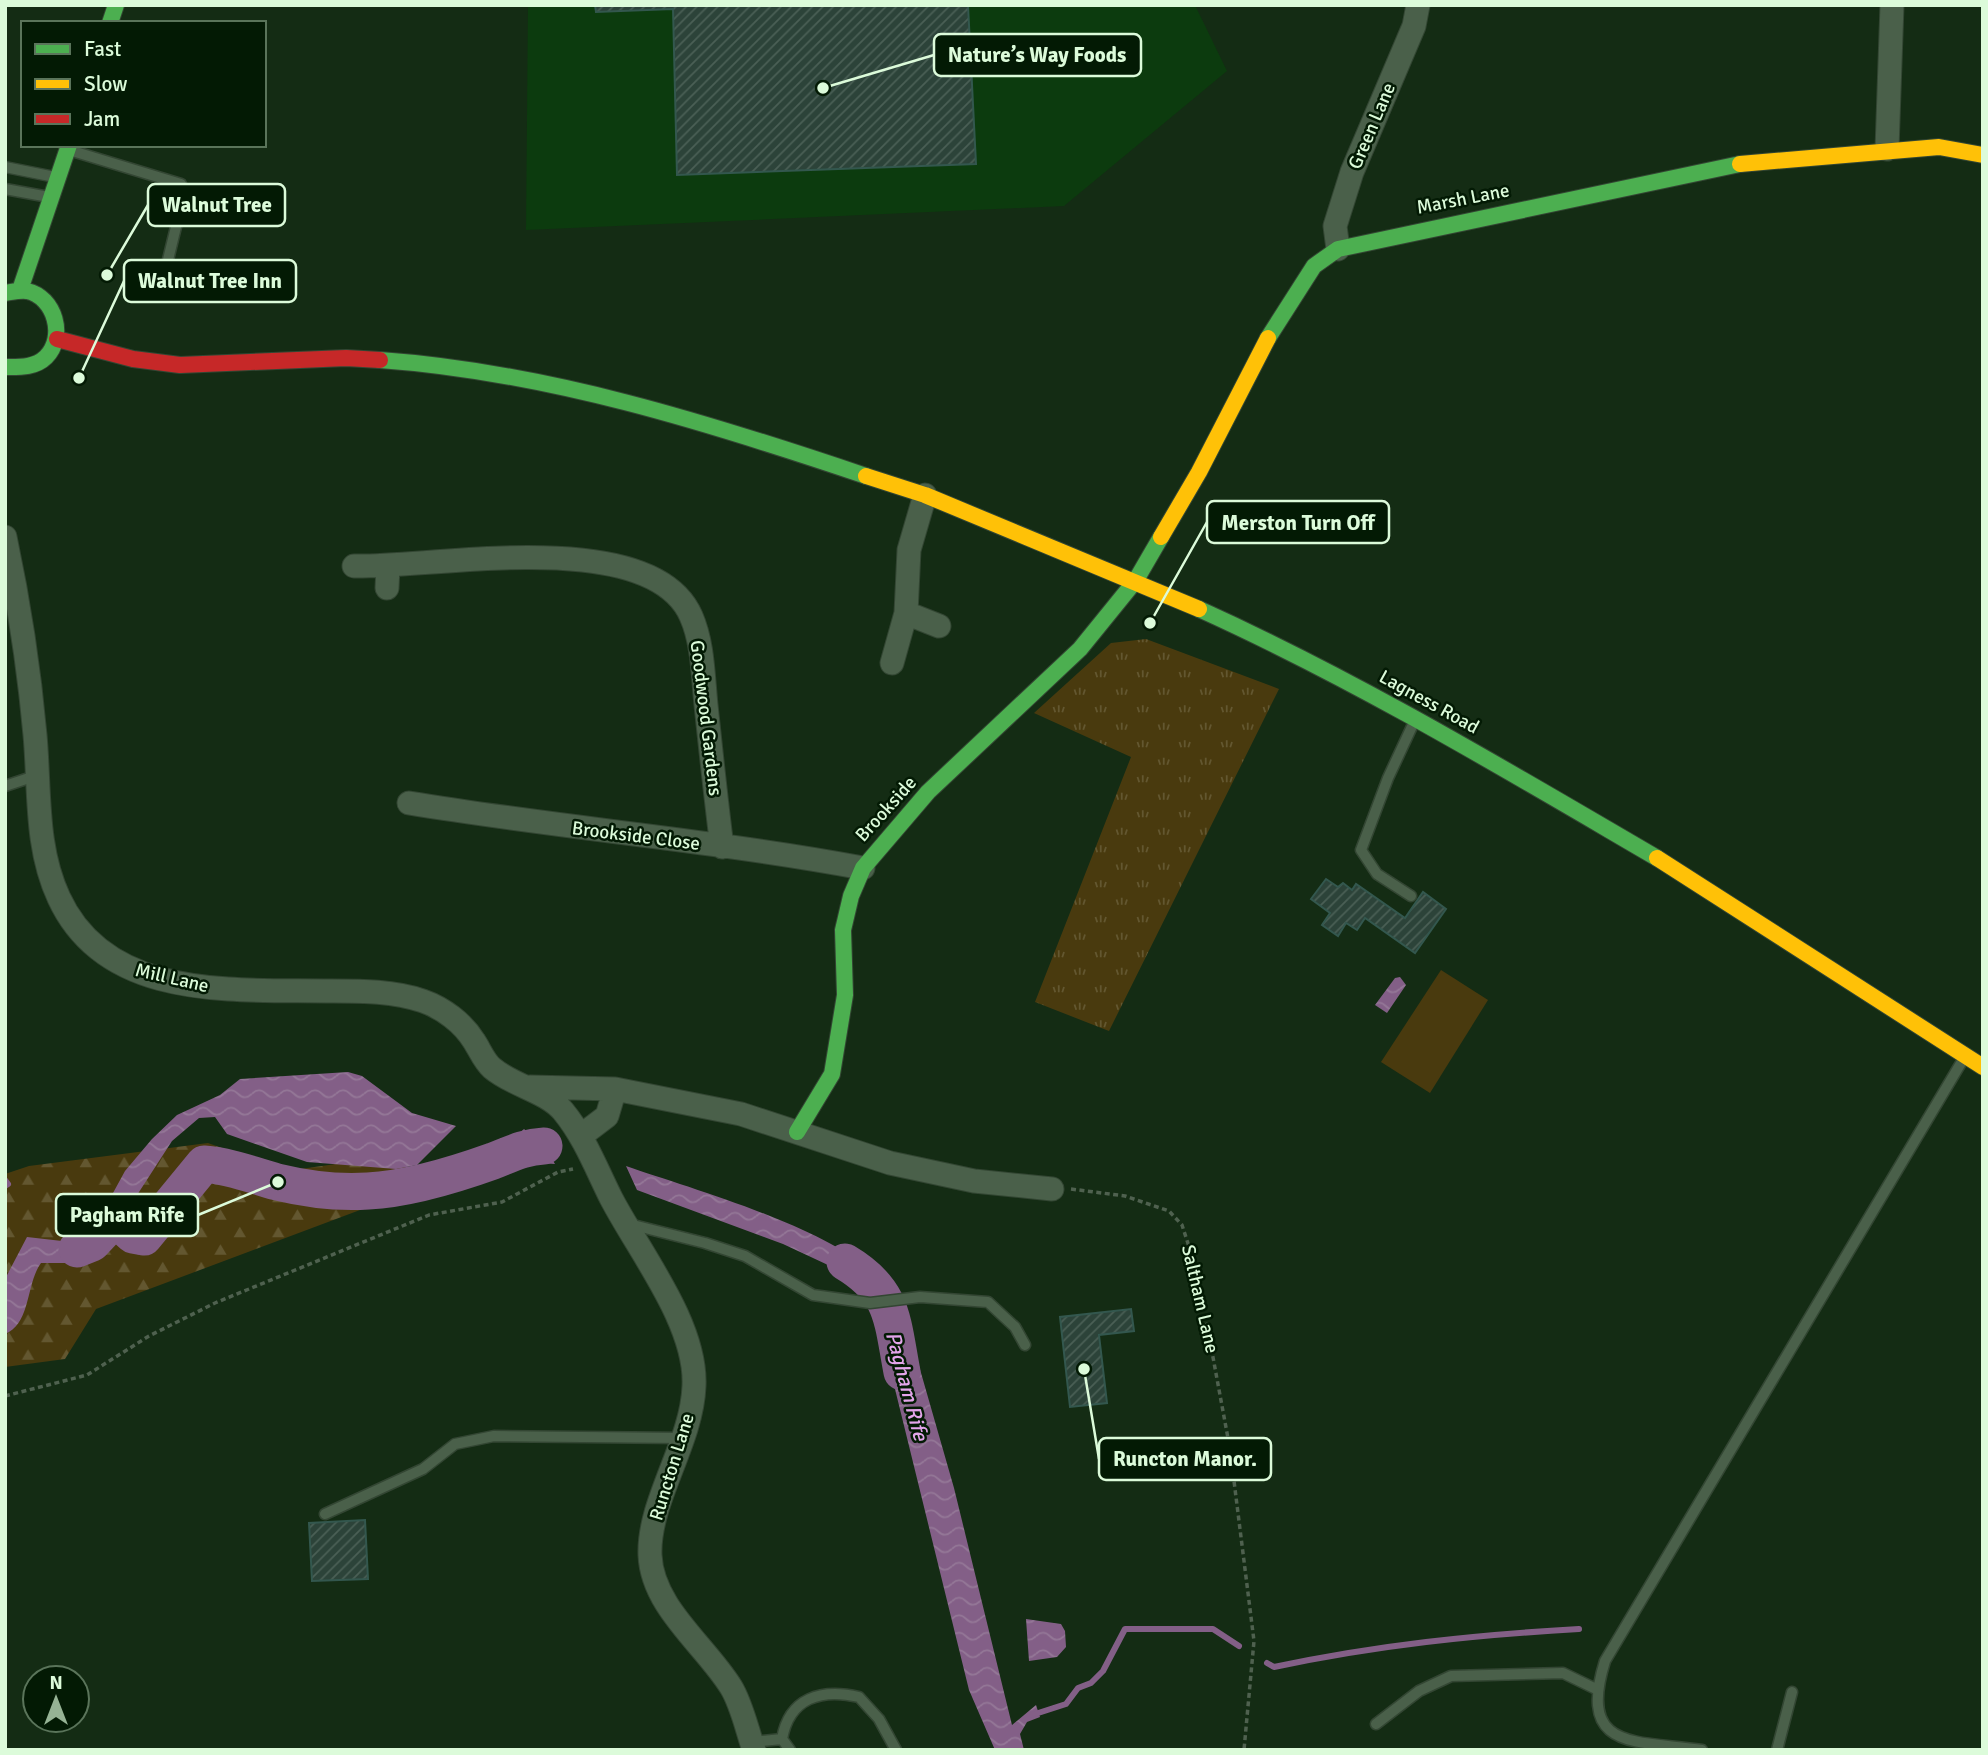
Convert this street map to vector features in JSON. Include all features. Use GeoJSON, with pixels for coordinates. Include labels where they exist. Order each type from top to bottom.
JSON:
{"type":"FeatureCollection","features":[{"type":"Feature","properties":{"kind":"main road","name":"Marsh Lane"},"geometry":{"type":"LineString","coordinates":[[1136,580],[1199,472],[1244,379],[1278,320],[1314,266],[1338,249],[1360,242],[1756,161],[1939,147],[1983,155]]}},
{"type":"Feature","properties":{"kind":"main road"},"geometry":{"type":"LineString","coordinates":[[5,367],[31,367],[51,352],[57,339],[58,326],[48,303],[37,295],[13,291],[68,148]]}},
{"type":"Feature","properties":{"kind":"main road","name":"Lagness Road"},"geometry":{"type":"LineString","coordinates":[[57,339],[133,359],[180,365],[346,358],[443,365],[579,393],[713,425],[925,495],[1136,580],[1287,649],[1417,718],[1692,879],[1983,1067]]}},
{"type":"Feature","properties":{"kind":"main road","name":"Brookside"},"geometry":{"type":"LineString","coordinates":[[797,1132],[832,1074],[845,995],[843,930],[851,896],[863,868],[895,827],[928,792],[986,741],[1080,649],[1136,580]]}},
{"type":"Feature","properties":{"kind":"street","name":"Green Lane"},"geometry":{"type":"LineString","coordinates":[[1338,249],[1335,226],[1349,182],[1414,26],[1418,5]]}},
{"type":"Feature","properties":{"kind":"street"},"geometry":{"type":"LineString","coordinates":[[1887,149],[1892,5]]}},
{"type":"Feature","properties":{"kind":"street"},"geometry":{"type":"LineString","coordinates":[[892,663],[906,614],[909,551],[925,495]]}},
{"type":"Feature","properties":{"kind":"street","name":"Mill Lane"},"geometry":{"type":"LineString","coordinates":[[5,537],[24,631],[44,861],[60,900],[81,937],[108,957],[136,972],[180,983],[222,989],[373,991],[423,1001],[446,1011],[473,1038],[489,1066],[558,1105]]}},
{"type":"Feature","properties":{"kind":"street","name":"Goodwood Gardens"},"geometry":{"type":"LineString","coordinates":[[354,566],[388,578],[447,560],[564,559],[616,566],[649,576],[673,592],[690,615],[700,651],[722,847]]}},
{"type":"Feature","properties":{"kind":"street"},"geometry":{"type":"LineString","coordinates":[[906,614],[939,626]]}},
{"type":"Feature","properties":{"kind":"street","name":"Brookside Close"},"geometry":{"type":"LineString","coordinates":[[409,803],[520,822],[863,868]]}},
{"type":"Feature","properties":{"kind":"street"},"geometry":{"type":"LineString","coordinates":[[523,1087],[615,1089],[741,1114],[890,1163],[974,1181],[1052,1189]]}},
{"type":"Feature","properties":{"kind":"street"},"geometry":{"type":"LineString","coordinates":[[582,1135],[607,1116],[615,1089]]}},
{"type":"Feature","properties":{"kind":"street","name":"Runcton Lane"},"geometry":{"type":"LineString","coordinates":[[558,1105],[582,1135],[626,1223],[677,1315],[691,1359],[694,1387],[683,1438],[654,1518],[650,1555],[657,1590],[733,1690],[752,1746]]}},
{"type":"Feature","properties":{"kind":"lane"},"geometry":{"type":"LineString","coordinates":[[68,148],[181,184],[184,194],[166,268]]}},
{"type":"Feature","properties":{"kind":"lane"},"geometry":{"type":"LineString","coordinates":[[5,167],[58,178]]}},
{"type":"Feature","properties":{"kind":"lane"},"geometry":{"type":"LineString","coordinates":[[5,189],[51,198]]}},
{"type":"Feature","properties":{"kind":"lane"},"geometry":{"type":"LineString","coordinates":[[1411,896],[1377,874],[1362,850],[1388,778],[1417,718]]}},
{"type":"Feature","properties":{"kind":"lane"},"geometry":{"type":"LineString","coordinates":[[5,786],[38,775]]}},
{"type":"Feature","properties":{"kind":"lane"},"geometry":{"type":"LineString","coordinates":[[1702,1750],[1619,1738],[1605,1727],[1597,1716],[1596,1689],[1605,1661],[1966,1055]]}},
{"type":"Feature","properties":{"kind":"lane"},"geometry":{"type":"LineString","coordinates":[[626,1223],[745,1256],[813,1295],[870,1303],[920,1297],[988,1302],[1015,1327],[1025,1345]]}},
{"type":"Feature","properties":{"kind":"lane"},"geometry":{"type":"LineString","coordinates":[[325,1514],[423,1469],[455,1444],[494,1436],[683,1438]]}},
{"type":"Feature","properties":{"kind":"lane"},"geometry":{"type":"LineString","coordinates":[[1377,1724],[1419,1690],[1451,1676],[1563,1672],[1596,1689]]}},
{"type":"Feature","properties":{"kind":"lane"},"geometry":{"type":"LineString","coordinates":[[1777,1750],[1792,1692]]}},
{"type":"Feature","properties":{"kind":"lane"},"geometry":{"type":"LineString","coordinates":[[790,1750],[782,1739],[786,1718],[799,1705],[825,1693],[844,1693],[859,1697],[879,1718],[896,1750]]}},
{"type":"Feature","properties":{"kind":"lane"},"geometry":{"type":"LineString","coordinates":[[752,1746],[782,1739]]}},
{"type":"Feature","properties":{"kind":"path"},"geometry":{"type":"LineString","coordinates":[[5,1396],[86,1375],[149,1336],[215,1303],[429,1215],[502,1202],[558,1172],[595,1164]]}},
{"type":"Feature","properties":{"kind":"path","name":"Saltham Lane"},"geometry":{"type":"LineString","coordinates":[[1052,1189],[1085,1189],[1125,1196],[1168,1211],[1182,1225],[1197,1271],[1218,1379],[1254,1640],[1244,1750]]}},
{"type":"Feature","properties":{"kind":"shaded area"},"geometry":{"type":"Polygon","coordinates":[[[528,5],[1195,5],[1227,71],[1064,206],[526,230],[528,5]]]}},
{"type":"Feature","properties":{"kind":"green space"},"geometry":{"type":"Polygon","coordinates":[[[1146,639],[1279,689],[1109,1031],[1035,1002],[1131,757],[1034,713],[1111,643],[1146,639]]]}},
{"type":"Feature","properties":{"kind":"green space"},"geometry":{"type":"Polygon","coordinates":[[[1441,970],[1488,1000],[1430,1093],[1381,1062],[1441,970]]]}},
{"type":"Feature","properties":{"kind":"green space"},"geometry":{"type":"Polygon","coordinates":[[[208,1143],[286,1171],[400,1155],[416,1189],[96,1309],[65,1359],[5,1367],[5,1174],[29,1166],[208,1143]]]}},
{"type":"Feature","properties":{"kind":"water"},"geometry":{"type":"Polygon","coordinates":[[[1400,977],[1406,985],[1387,1013],[1375,1005],[1395,978],[1400,977]]]}},
{"type":"Feature","properties":{"kind":"water"},"geometry":{"type":"Polygon","coordinates":[[[348,1072],[362,1076],[412,1113],[456,1126],[417,1165],[396,1169],[307,1162],[227,1134],[215,1117],[199,1118],[172,1141],[97,1257],[78,1263],[41,1263],[19,1322],[5,1334],[5,1279],[27,1237],[62,1241],[81,1239],[95,1226],[125,1171],[177,1115],[220,1095],[240,1079],[348,1072]]]}},
{"type":"Feature","properties":{"kind":"water"},"geometry":{"type":"Polygon","coordinates":[[[524,1129],[544,1146],[555,1164],[510,1161],[498,1165],[492,1145],[501,1138],[513,1139],[524,1129]]]}},
{"type":"Feature","properties":{"kind":"water"},"geometry":{"type":"Polygon","coordinates":[[[626,1166],[730,1201],[808,1233],[843,1251],[872,1271],[893,1293],[861,1290],[828,1265],[783,1244],[637,1190],[626,1166]]]}},
{"type":"Feature","properties":{"kind":"water"},"geometry":{"type":"Polygon","coordinates":[[[879,1324],[907,1324],[954,1488],[1012,1725],[1036,1705],[1040,1717],[1027,1722],[1020,1734],[1024,1750],[995,1750],[969,1690],[879,1324]]]}},
{"type":"Feature","properties":{"kind":"water"},"geometry":{"type":"Polygon","coordinates":[[[1026,1619],[1061,1624],[1065,1631],[1066,1647],[1057,1657],[1029,1661],[1026,1619]]]}},
{"type":"Feature","properties":{"kind":"building"},"geometry":{"type":"Polygon","coordinates":[[[595,5],[968,5],[976,164],[677,175],[673,9],[596,12],[595,5]]]}},
{"type":"Feature","properties":{"kind":"building"},"geometry":{"type":"Polygon","coordinates":[[[1326,879],[1338,887],[1343,883],[1352,890],[1356,884],[1405,918],[1423,892],[1446,909],[1415,953],[1365,918],[1357,930],[1346,923],[1338,936],[1322,925],[1330,913],[1311,899],[1326,879]]]}},
{"type":"Feature","properties":{"kind":"building"},"geometry":{"type":"Polygon","coordinates":[[[1131,1309],[1134,1331],[1099,1335],[1107,1403],[1070,1407],[1060,1317],[1131,1309]]]}},
{"type":"Feature","properties":{"kind":"building"},"geometry":{"type":"Polygon","coordinates":[[[365,1520],[368,1579],[312,1581],[309,1523],[365,1520]]]}},
{"type":"Feature","properties":{"kind":"waterway","name":"Pagham Rife"},"geometry":{"type":"LineString","coordinates":[[77,1249],[92,1243],[109,1225],[123,1226],[133,1235],[144,1237],[204,1164],[299,1187],[368,1191],[431,1180],[524,1149],[544,1146]]}},
{"type":"Feature","properties":{"kind":"waterway"},"geometry":{"type":"LineString","coordinates":[[5,1180],[8,1184],[5,1186]]}},
{"type":"Feature","properties":{"kind":"waterway","name":"Pagham Rife"},"geometry":{"type":"LineString","coordinates":[[845,1262],[873,1284],[882,1296],[892,1322],[902,1372]]}},
{"type":"Feature","properties":{"kind":"waterway"},"geometry":{"type":"LineString","coordinates":[[1032,1715],[1066,1704],[1078,1688],[1091,1683],[1103,1671],[1125,1629],[1213,1629],[1239,1646]]}},
{"type":"Feature","properties":{"kind":"waterway"},"geometry":{"type":"LineString","coordinates":[[1267,1663],[1274,1667],[1426,1642],[1579,1629]]}},
{"type":"Feature","properties":{"kind":"traffic: fast"},"geometry":{"type":"LineString","coordinates":[[111,21],[116,5]]}},
{"type":"Feature","properties":{"kind":"traffic: fast"},"geometry":{"type":"LineString","coordinates":[[20,290],[68,147]]}},
{"type":"Feature","properties":{"kind":"traffic: fast"},"geometry":{"type":"LineString","coordinates":[[1268,338],[1314,266],[1338,249],[1740,164]]}},
{"type":"Feature","properties":{"kind":"traffic: fast"},"geometry":{"type":"LineString","coordinates":[[5,293],[27,291],[37,295],[51,309],[56,329],[52,349],[42,361],[27,366],[5,367]]}},
{"type":"Feature","properties":{"kind":"traffic: fast"},"geometry":{"type":"LineString","coordinates":[[380,360],[442,366],[566,388],[687,419],[866,476]]}},
{"type":"Feature","properties":{"kind":"traffic: fast"},"geometry":{"type":"LineString","coordinates":[[797,1132],[832,1074],[845,995],[843,930],[851,896],[863,868],[928,792],[1080,649],[1136,580],[1161,537]]}},
{"type":"Feature","properties":{"kind":"traffic: fast"},"geometry":{"type":"LineString","coordinates":[[1199,609],[1374,696],[1657,858]]}},
{"type":"Feature","properties":{"kind":"traffic: slow"},"geometry":{"type":"LineString","coordinates":[[1740,164],[1939,147],[1983,155]]}},
{"type":"Feature","properties":{"kind":"traffic: slow"},"geometry":{"type":"LineString","coordinates":[[1161,537],[1199,472],[1268,338]]}},
{"type":"Feature","properties":{"kind":"traffic: slow"},"geometry":{"type":"LineString","coordinates":[[866,476],[925,495],[1199,609]]}},
{"type":"Feature","properties":{"kind":"traffic: slow"},"geometry":{"type":"LineString","coordinates":[[1657,858],[1983,1067]]}},
{"type":"Feature","properties":{"kind":"traffic: jam"},"geometry":{"type":"LineString","coordinates":[[57,339],[133,359],[180,365],[346,358],[380,360]]}},
{"type":"Feature","properties":{"kind":"place","name":"Nature’s Way Foods"},"geometry":{"type":"Point","coordinates":[823,88]}},
{"type":"Feature","properties":{"kind":"place","name":"Walnut Tree"},"geometry":{"type":"Point","coordinates":[107,275]}},
{"type":"Feature","properties":{"kind":"place","name":"Walnut Tree Inn"},"geometry":{"type":"Point","coordinates":[79,378]}},
{"type":"Feature","properties":{"kind":"place","name":"Merston Turn Off"},"geometry":{"type":"Point","coordinates":[1150,623]}},
{"type":"Feature","properties":{"kind":"place","name":"Pagham Rife"},"geometry":{"type":"Point","coordinates":[278,1182]}},
{"type":"Feature","properties":{"kind":"place","name":"Runcton Manor."},"geometry":{"type":"Point","coordinates":[1084,1369]}}]}
